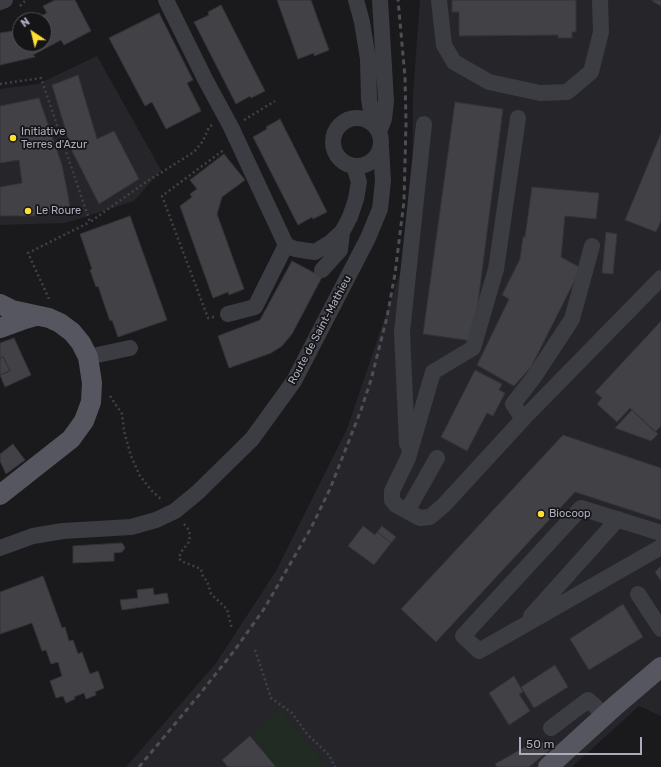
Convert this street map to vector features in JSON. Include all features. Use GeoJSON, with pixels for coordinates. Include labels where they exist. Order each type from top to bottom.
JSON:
{"type":"FeatureCollection","features":[{"type":"Feature","properties":{"kind":"main road"},"geometry":{"type":"LineString","coordinates":[[0,304],[12,310],[39,316],[60,323],[72,332],[81,343],[88,357],[92,383],[91,402],[84,421],[70,439],[0,495]]}},
{"type":"Feature","properties":{"kind":"main road"},"geometry":{"type":"LineString","coordinates":[[0,328],[39,316]]}},
{"type":"Feature","properties":{"kind":"main road"},"geometry":{"type":"LineString","coordinates":[[548,767],[661,667]]}},
{"type":"Feature","properties":{"kind":"street"},"geometry":{"type":"LineString","coordinates":[[0,2],[5,0]]}},
{"type":"Feature","properties":{"kind":"street"},"geometry":{"type":"LineString","coordinates":[[166,0],[205,80],[228,122],[286,245],[295,249],[315,252],[331,242],[342,232]]}},
{"type":"Feature","properties":{"kind":"street"},"geometry":{"type":"LineString","coordinates":[[356,0],[362,22],[368,59],[369,99],[378,134],[378,154],[373,160],[364,165],[354,166],[345,163],[339,158],[334,148],[333,139],[336,131],[341,124],[350,119],[362,118],[378,134]]}},
{"type":"Feature","properties":{"kind":"street","name":"Route de Saint-Mathieu"},"geometry":{"type":"LineString","coordinates":[[0,548],[33,536],[63,531],[131,527],[156,520],[175,511],[198,492],[252,439],[294,381],[368,238],[380,209],[382,181],[378,134],[384,119],[386,101],[380,0]]}},
{"type":"Feature","properties":{"kind":"street"},"geometry":{"type":"LineString","coordinates":[[439,0],[444,45],[454,62],[489,82],[540,93],[567,92],[591,72],[601,32],[600,0]]}},
{"type":"Feature","properties":{"kind":"street"},"geometry":{"type":"LineString","coordinates":[[518,118],[496,270],[473,348],[433,372],[408,458],[392,490],[392,500],[396,505],[420,518],[430,517],[444,506],[523,419],[661,278]]}},
{"type":"Feature","properties":{"kind":"street"},"geometry":{"type":"LineString","coordinates":[[408,458],[402,332],[424,124]]}},
{"type":"Feature","properties":{"kind":"street"},"geometry":{"type":"LineString","coordinates":[[322,270],[340,250],[342,232],[356,199],[359,182],[354,166]]}},
{"type":"Feature","properties":{"kind":"street"},"geometry":{"type":"LineString","coordinates":[[228,314],[255,307],[286,245]]}},
{"type":"Feature","properties":{"kind":"street"},"geometry":{"type":"LineString","coordinates":[[523,419],[513,404],[534,377],[572,319],[592,246]]}},
{"type":"Feature","properties":{"kind":"street"},"geometry":{"type":"LineString","coordinates":[[88,357],[130,348]]}},
{"type":"Feature","properties":{"kind":"street"},"geometry":{"type":"LineString","coordinates":[[407,511],[438,458]]}},
{"type":"Feature","properties":{"kind":"street"},"geometry":{"type":"LineString","coordinates":[[633,563],[659,532],[581,508],[463,636],[479,651],[504,638],[661,547]]}},
{"type":"Feature","properties":{"kind":"street"},"geometry":{"type":"LineString","coordinates":[[476,648],[532,615],[618,519]]}},
{"type":"Feature","properties":{"kind":"street"},"geometry":{"type":"LineString","coordinates":[[638,594],[661,629]]}},
{"type":"Feature","properties":{"kind":"street"},"geometry":{"type":"LineString","coordinates":[[551,728],[588,700],[604,716]]}},
{"type":"Feature","properties":{"kind":"path"},"geometry":{"type":"LineString","coordinates":[[0,84],[41,78],[90,222]]}},
{"type":"Feature","properties":{"kind":"path"},"geometry":{"type":"LineString","coordinates":[[60,323],[28,254],[90,222],[146,182],[194,152],[203,141],[209,127],[228,122],[274,101]]}},
{"type":"Feature","properties":{"kind":"path"},"geometry":{"type":"LineString","coordinates":[[208,318],[162,196],[229,146],[222,134],[228,122]]}},
{"type":"Feature","properties":{"kind":"path"},"geometry":{"type":"LineString","coordinates":[[115,403],[122,414],[124,431],[131,456],[140,476],[152,491],[168,504]]}},
{"type":"Feature","properties":{"kind":"path"},"geometry":{"type":"LineString","coordinates":[[180,519],[189,530],[190,536],[189,542],[181,552],[179,558],[181,561],[201,569],[211,594],[227,609],[232,629]]}},
{"type":"Feature","properties":{"kind":"path"},"geometry":{"type":"LineString","coordinates":[[255,650],[271,698],[292,714],[307,734],[329,755],[335,767]]}},
{"type":"Feature","properties":{"kind":"shaded area"},"geometry":{"type":"Polygon","coordinates":[[[420,0],[661,0],[661,716],[639,706],[572,767],[126,767],[216,663],[276,571],[347,429],[412,238],[413,94],[420,0]]]}},
{"type":"Feature","properties":{"kind":"shaded area"},"geometry":{"type":"Polygon","coordinates":[[[97,56],[161,170],[134,201],[66,223],[0,225],[0,89],[38,84],[97,56]]]}},
{"type":"Feature","properties":{"kind":"shaded area"},"geometry":{"type":"Polygon","coordinates":[[[279,708],[326,767],[276,767],[250,736],[279,708]]]}},
{"type":"Feature","properties":{"kind":"building"},"geometry":{"type":"Polygon","coordinates":[[[55,0],[75,0],[91,31],[64,45],[61,40],[52,45],[52,12],[46,12],[43,6],[55,0]]]}},
{"type":"Feature","properties":{"kind":"building"},"geometry":{"type":"Polygon","coordinates":[[[277,0],[311,0],[329,50],[314,56],[314,53],[298,59],[277,0]]]}},
{"type":"Feature","properties":{"kind":"building"},"geometry":{"type":"Polygon","coordinates":[[[452,0],[576,0],[576,32],[572,32],[572,38],[558,38],[558,35],[459,36],[459,12],[452,12],[452,0]]]}},
{"type":"Feature","properties":{"kind":"building"},"geometry":{"type":"Polygon","coordinates":[[[661,0],[661,6],[652,1],[661,0]]]}},
{"type":"Feature","properties":{"kind":"building"},"geometry":{"type":"Polygon","coordinates":[[[221,5],[265,91],[251,98],[250,96],[236,104],[194,22],[209,15],[208,12],[221,5]]]}},
{"type":"Feature","properties":{"kind":"building"},"geometry":{"type":"Polygon","coordinates":[[[159,13],[193,80],[187,83],[201,111],[166,129],[152,102],[145,106],[109,38],[159,13]]]}},
{"type":"Feature","properties":{"kind":"building"},"geometry":{"type":"Polygon","coordinates":[[[12,31],[12,52],[39,52],[33,55],[35,57],[0,65],[0,33],[12,31]]]}},
{"type":"Feature","properties":{"kind":"building"},"geometry":{"type":"Polygon","coordinates":[[[78,75],[97,139],[114,131],[139,179],[99,204],[72,151],[52,85],[78,75]]]}},
{"type":"Feature","properties":{"kind":"building"},"geometry":{"type":"Polygon","coordinates":[[[39,98],[62,165],[70,208],[33,216],[0,216],[0,187],[22,183],[19,160],[0,163],[0,106],[39,98]]]}},
{"type":"Feature","properties":{"kind":"building"},"geometry":{"type":"Polygon","coordinates":[[[455,102],[503,109],[473,341],[423,334],[455,102]]]}},
{"type":"Feature","properties":{"kind":"building"},"geometry":{"type":"Polygon","coordinates":[[[280,119],[327,212],[313,219],[312,217],[298,225],[253,137],[280,119]]]}},
{"type":"Feature","properties":{"kind":"building"},"geometry":{"type":"Polygon","coordinates":[[[661,133],[661,221],[656,232],[625,220],[661,133]]]}},
{"type":"Feature","properties":{"kind":"building"},"geometry":{"type":"Polygon","coordinates":[[[224,154],[245,180],[222,197],[217,214],[244,289],[229,295],[228,292],[213,298],[180,206],[192,197],[190,194],[197,189],[190,180],[224,154]]]}},
{"type":"Feature","properties":{"kind":"building"},"geometry":{"type":"Polygon","coordinates":[[[532,187],[599,193],[596,219],[565,216],[561,257],[581,268],[531,367],[514,386],[477,365],[509,299],[502,295],[520,259],[523,237],[525,237],[532,187]]]}},
{"type":"Feature","properties":{"kind":"building"},"geometry":{"type":"Polygon","coordinates":[[[130,216],[167,320],[118,337],[112,320],[110,321],[98,286],[96,287],[90,270],[92,269],[80,234],[130,216]]]}},
{"type":"Feature","properties":{"kind":"building"},"geometry":{"type":"Polygon","coordinates":[[[606,232],[617,234],[613,274],[602,273],[606,232]]]}},
{"type":"Feature","properties":{"kind":"building"},"geometry":{"type":"Polygon","coordinates":[[[292,261],[322,277],[292,334],[282,346],[271,353],[229,368],[218,336],[260,320],[292,261]]]}},
{"type":"Feature","properties":{"kind":"building"},"geometry":{"type":"Polygon","coordinates":[[[661,321],[661,426],[655,432],[630,408],[617,422],[597,404],[602,398],[595,392],[661,321]]]}},
{"type":"Feature","properties":{"kind":"building"},"geometry":{"type":"Polygon","coordinates":[[[14,338],[31,375],[5,387],[0,375],[10,371],[3,357],[0,358],[0,343],[14,338]]]}},
{"type":"Feature","properties":{"kind":"building"},"geometry":{"type":"Polygon","coordinates":[[[3,357],[10,371],[0,375],[0,358],[3,357]]]}},
{"type":"Feature","properties":{"kind":"building"},"geometry":{"type":"Polygon","coordinates":[[[475,370],[502,384],[499,390],[505,393],[493,416],[487,413],[467,451],[441,437],[475,370]]]}},
{"type":"Feature","properties":{"kind":"building"},"geometry":{"type":"Polygon","coordinates":[[[632,410],[658,434],[651,441],[615,428],[632,410]]]}},
{"type":"Feature","properties":{"kind":"building"},"geometry":{"type":"Polygon","coordinates":[[[563,435],[661,468],[661,520],[575,492],[436,642],[401,609],[563,435]]]}},
{"type":"Feature","properties":{"kind":"building"},"geometry":{"type":"Polygon","coordinates":[[[13,444],[25,460],[6,474],[0,461],[0,454],[13,444]]]}},
{"type":"Feature","properties":{"kind":"building"},"geometry":{"type":"Polygon","coordinates":[[[363,526],[375,535],[377,532],[391,543],[374,565],[348,546],[363,526]]]}},
{"type":"Feature","properties":{"kind":"building"},"geometry":{"type":"Polygon","coordinates":[[[382,526],[396,537],[391,543],[377,532],[382,526]]]}},
{"type":"Feature","properties":{"kind":"building"},"geometry":{"type":"Polygon","coordinates":[[[121,543],[125,548],[122,552],[114,553],[114,561],[73,563],[73,546],[121,543]]]}},
{"type":"Feature","properties":{"kind":"building"},"geometry":{"type":"Polygon","coordinates":[[[661,566],[661,581],[655,572],[661,566]]]}},
{"type":"Feature","properties":{"kind":"building"},"geometry":{"type":"Polygon","coordinates":[[[43,576],[62,628],[65,627],[69,641],[73,640],[78,654],[82,652],[90,674],[98,671],[104,688],[95,692],[96,695],[86,699],[84,693],[74,697],[75,699],[66,703],[63,696],[56,698],[50,681],[62,676],[58,662],[51,664],[46,650],[42,651],[32,623],[0,634],[0,592],[43,576]]]}},
{"type":"Feature","properties":{"kind":"building"},"geometry":{"type":"Polygon","coordinates":[[[153,588],[154,595],[167,593],[169,603],[122,610],[120,600],[138,598],[137,590],[153,588]]]}},
{"type":"Feature","properties":{"kind":"building"},"geometry":{"type":"Polygon","coordinates":[[[623,604],[643,637],[589,670],[570,639],[623,604]]]}},
{"type":"Feature","properties":{"kind":"building"},"geometry":{"type":"Polygon","coordinates":[[[555,665],[568,687],[534,708],[521,687],[555,665]]]}},
{"type":"Feature","properties":{"kind":"building"},"geometry":{"type":"Polygon","coordinates":[[[514,676],[523,692],[519,694],[530,711],[509,725],[489,693],[514,676]]]}},
{"type":"Feature","properties":{"kind":"building"},"geometry":{"type":"Polygon","coordinates":[[[250,736],[276,767],[228,767],[222,760],[250,736]]]}},
{"type":"Feature","properties":{"kind":"building"},"geometry":{"type":"Polygon","coordinates":[[[539,739],[550,750],[529,767],[497,767],[495,764],[539,739]]]}},
{"type":"Feature","properties":{"kind":"railway"},"geometry":{"type":"LineString","coordinates":[[139,767],[234,651],[264,609],[311,528],[330,489],[361,410],[371,380],[387,317],[395,274],[404,201],[406,123],[405,77],[398,0]]}},
{"type":"Feature","properties":{"kind":"place","name":"Initiative Terres d'Azur"},"geometry":{"type":"Point","coordinates":[13,138]}},
{"type":"Feature","properties":{"kind":"place","name":"Le Roure"},"geometry":{"type":"Point","coordinates":[28,211]}},
{"type":"Feature","properties":{"kind":"place","name":"Biocoop"},"geometry":{"type":"Point","coordinates":[541,514]}}]}
